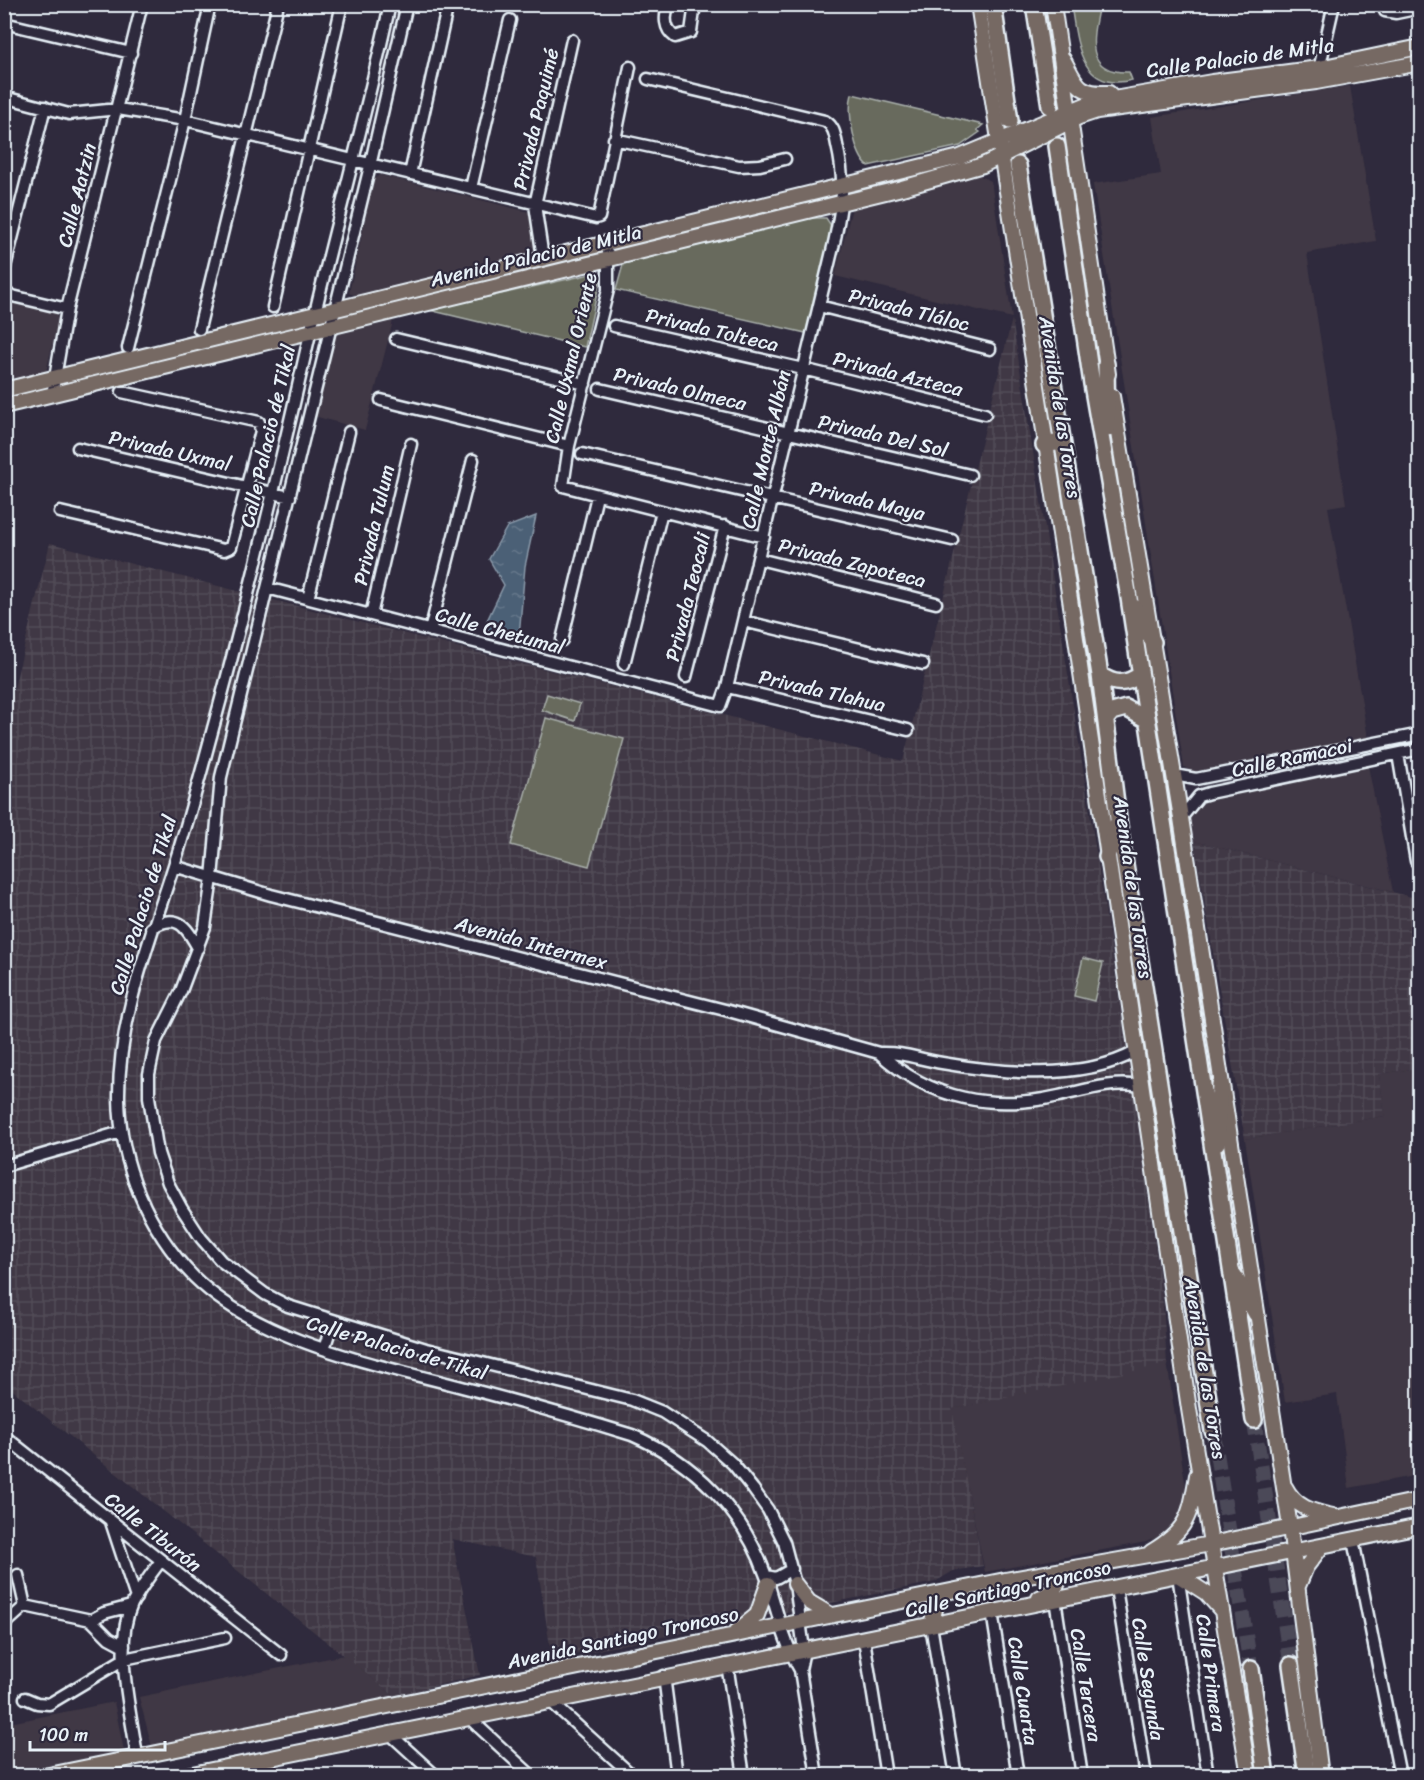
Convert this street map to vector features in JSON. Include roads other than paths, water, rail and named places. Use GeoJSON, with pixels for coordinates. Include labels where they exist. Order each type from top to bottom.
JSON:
{"type":"FeatureCollection","features":[{"type":"Feature","properties":{"kind":"highway"},"geometry":{"type":"LineString","coordinates":[[993,4],[1010,121]]}},
{"type":"Feature","properties":{"kind":"highway"},"geometry":{"type":"LineString","coordinates":[[1034,4],[1050,106]]}},
{"type":"Feature","properties":{"kind":"highway","name":"Avenida de las Torres"},"geometry":{"type":"LineString","coordinates":[[1057,146],[1092,384],[1129,598],[1254,1420]]}},
{"type":"Feature","properties":{"kind":"highway","name":"Avenida de las Torres"},"geometry":{"type":"LineString","coordinates":[[1018,165],[1100,675],[1118,819],[1213,1431]]}},
{"type":"Feature","properties":{"kind":"highway"},"geometry":{"type":"LineString","coordinates":[[1106,364],[1108,471]]}},
{"type":"Feature","properties":{"kind":"highway"},"geometry":{"type":"LineString","coordinates":[[1044,445],[1061,442]]}},
{"type":"Feature","properties":{"kind":"highway"},"geometry":{"type":"LineString","coordinates":[[1129,598],[1153,642]]}},
{"type":"Feature","properties":{"kind":"highway"},"geometry":{"type":"LineString","coordinates":[[1100,675],[1117,684],[1131,681],[1140,675]]}},
{"type":"Feature","properties":{"kind":"highway"},"geometry":{"type":"LineString","coordinates":[[1106,719],[1112,712],[1126,708],[1147,720]]}},
{"type":"Feature","properties":{"kind":"highway"},"geometry":{"type":"LineString","coordinates":[[1107,857],[1118,819]]}},
{"type":"Feature","properties":{"kind":"highway"},"geometry":{"type":"LineString","coordinates":[[1215,1172],[1221,1084]]}},
{"type":"Feature","properties":{"kind":"highway"},"geometry":{"type":"LineString","coordinates":[[1229,1265],[1256,1314]]}},
{"type":"Feature","properties":{"kind":"highway"},"geometry":{"type":"LineString","coordinates":[[1291,1665],[1307,1776]]}},
{"type":"Feature","properties":{"kind":"highway"},"geometry":{"type":"LineString","coordinates":[[1251,1669],[1266,1776]]}},
{"type":"Feature","properties":{"kind":"main road","name":"Avenida de las Torres"},"geometry":{"type":"LineString","coordinates":[[978,4],[1140,1086],[1249,1776]]}},
{"type":"Feature","properties":{"kind":"main road"},"geometry":{"type":"LineString","coordinates":[[1053,4],[1106,364],[1181,818],[1290,1527],[1321,1776]]}},
{"type":"Feature","properties":{"kind":"main road","name":"Calle Palacio de Mitla"},"geometry":{"type":"LineString","coordinates":[[1068,117],[1318,75],[1419,46]]}},
{"type":"Feature","properties":{"kind":"main road"},"geometry":{"type":"LineString","coordinates":[[1058,50],[1078,87],[1086,92],[1139,93]]}},
{"type":"Feature","properties":{"kind":"main road","name":"Calle Palacio de Mitla"},"geometry":{"type":"LineString","coordinates":[[1068,117],[1139,93],[1419,63]]}},
{"type":"Feature","properties":{"kind":"main road","name":"Avenida Palacio de Mitla"},"geometry":{"type":"LineString","coordinates":[[4,390],[316,312],[960,157],[998,141],[1068,117]]}},
{"type":"Feature","properties":{"kind":"main road","name":"Avenida Palacio de Mitla"},"geometry":{"type":"LineString","coordinates":[[4,406],[931,180],[983,165],[1068,117]]}},
{"type":"Feature","properties":{"kind":"main road"},"geometry":{"type":"LineString","coordinates":[[1142,1557],[1165,1543],[1179,1531],[1189,1517],[1198,1464]]}},
{"type":"Feature","properties":{"kind":"main road"},"geometry":{"type":"LineString","coordinates":[[1281,1479],[1296,1503],[1315,1512],[1340,1518]]}},
{"type":"Feature","properties":{"kind":"main road"},"geometry":{"type":"LineString","coordinates":[[1211,1544],[1419,1500]]}},
{"type":"Feature","properties":{"kind":"main road"},"geometry":{"type":"LineString","coordinates":[[1292,1552],[1419,1526]]}},
{"type":"Feature","properties":{"kind":"main road","name":"Avenida Santiago Troncoso"},"geometry":{"type":"LineString","coordinates":[[44,1776],[730,1635],[1061,1570],[1211,1544]]}},
{"type":"Feature","properties":{"kind":"main road"},"geometry":{"type":"LineString","coordinates":[[1297,1591],[1306,1567],[1322,1546]]}},
{"type":"Feature","properties":{"kind":"main road","name":"Calle Santiago Troncoso"},"geometry":{"type":"LineString","coordinates":[[797,1651],[1292,1552]]}},
{"type":"Feature","properties":{"kind":"main road"},"geometry":{"type":"LineString","coordinates":[[1017,1606],[1055,1589],[1061,1580],[1061,1570]]}},
{"type":"Feature","properties":{"kind":"main road"},"geometry":{"type":"LineString","coordinates":[[1178,1575],[1206,1593],[1223,1612]]}},
{"type":"Feature","properties":{"kind":"main road"},"geometry":{"type":"LineString","coordinates":[[730,1635],[749,1624],[757,1615],[767,1580]]}},
{"type":"Feature","properties":{"kind":"main road"},"geometry":{"type":"LineString","coordinates":[[795,1584],[809,1602],[831,1615]]}},
{"type":"Feature","properties":{"kind":"main road"},"geometry":{"type":"LineString","coordinates":[[931,1625],[939,1594]]}},
{"type":"Feature","properties":{"kind":"main road"},"geometry":{"type":"LineString","coordinates":[[182,1776],[664,1676],[797,1651]]}},
{"type":"Feature","properties":{"kind":"street","name":"Calle Aatzin"},"geometry":{"type":"LineString","coordinates":[[52,395],[67,309],[118,108],[141,4]]}},
{"type":"Feature","properties":{"kind":"street"},"geometry":{"type":"LineString","coordinates":[[128,348],[185,120],[210,4]]}},
{"type":"Feature","properties":{"kind":"street"},"geometry":{"type":"LineString","coordinates":[[199,329],[278,4]]}},
{"type":"Feature","properties":{"kind":"street"},"geometry":{"type":"LineString","coordinates":[[273,307],[342,4]]}},
{"type":"Feature","properties":{"kind":"street","name":"Calle Palacio de Tikal"},"geometry":{"type":"LineString","coordinates":[[390,4],[273,492],[213,728],[174,866],[151,928],[124,1038],[119,1097],[121,1132],[135,1181],[148,1214],[172,1252],[212,1293],[238,1311],[324,1349],[632,1435],[658,1446],[700,1478],[733,1512],[750,1536],[782,1625],[797,1651]]}},
{"type":"Feature","properties":{"kind":"street","name":"Calle Palacio de Tikal"},"geometry":{"type":"LineString","coordinates":[[407,4],[370,166],[221,777],[205,927],[181,992],[156,1041],[150,1065],[149,1097],[152,1121],[168,1183],[201,1238],[221,1262],[265,1294],[288,1306],[426,1349],[632,1400],[669,1416],[707,1440],[733,1464],[753,1489],[768,1510],[784,1542],[795,1584],[799,1622],[797,1651]]}},
{"type":"Feature","properties":{"kind":"street"},"geometry":{"type":"LineString","coordinates":[[410,174],[448,4]]}},
{"type":"Feature","properties":{"kind":"street"},"geometry":{"type":"LineString","coordinates":[[669,4],[667,27],[675,37],[691,32],[695,4]]}},
{"type":"Feature","properties":{"kind":"street"},"geometry":{"type":"LineString","coordinates":[[1318,75],[1334,4]]}},
{"type":"Feature","properties":{"kind":"street"},"geometry":{"type":"LineString","coordinates":[[1385,8],[1396,13],[1419,8]]}},
{"type":"Feature","properties":{"kind":"street"},"geometry":{"type":"LineString","coordinates":[[471,188],[510,20]]}},
{"type":"Feature","properties":{"kind":"street"},"geometry":{"type":"LineString","coordinates":[[4,23],[130,53]]}},
{"type":"Feature","properties":{"kind":"street","name":"Privada Paquimé"},"geometry":{"type":"LineString","coordinates":[[535,205],[572,40]]}},
{"type":"Feature","properties":{"kind":"street"},"geometry":{"type":"LineString","coordinates":[[4,97],[77,114],[118,108],[185,120],[370,166],[598,218],[630,67]]}},
{"type":"Feature","properties":{"kind":"street"},"geometry":{"type":"LineString","coordinates":[[648,79],[825,121],[835,134],[844,185],[843,201]]}},
{"type":"Feature","properties":{"kind":"street"},"geometry":{"type":"LineString","coordinates":[[4,271],[45,107]]}},
{"type":"Feature","properties":{"kind":"street"},"geometry":{"type":"LineString","coordinates":[[614,139],[740,165],[760,165],[785,159]]}},
{"type":"Feature","properties":{"kind":"street","name":"Calle Monte Albán"},"geometry":{"type":"LineString","coordinates":[[722,704],[759,559],[843,201]]}},
{"type":"Feature","properties":{"kind":"street"},"geometry":{"type":"LineString","coordinates":[[535,205],[543,258]]}},
{"type":"Feature","properties":{"kind":"street","name":"Calle Uxmal Oriente"},"geometry":{"type":"LineString","coordinates":[[597,496],[565,488],[562,480],[608,290],[606,244]]}},
{"type":"Feature","properties":{"kind":"street"},"geometry":{"type":"LineString","coordinates":[[4,294],[67,309]]}},
{"type":"Feature","properties":{"kind":"street","name":"Privada Tláloc"},"geometry":{"type":"LineString","coordinates":[[819,306],[990,349]]}},
{"type":"Feature","properties":{"kind":"street","name":"Privada Tolteca"},"geometry":{"type":"LineString","coordinates":[[614,326],[803,369]]}},
{"type":"Feature","properties":{"kind":"street"},"geometry":{"type":"LineString","coordinates":[[396,339],[585,384]]}},
{"type":"Feature","properties":{"kind":"street","name":"Privada Azteca"},"geometry":{"type":"LineString","coordinates":[[803,369],[985,414]]}},
{"type":"Feature","properties":{"kind":"street","name":"Privada Olmeca"},"geometry":{"type":"LineString","coordinates":[[600,389],[787,432]]}},
{"type":"Feature","properties":{"kind":"street"},"geometry":{"type":"LineString","coordinates":[[60,512],[227,550],[231,547],[249,487],[261,426],[256,420],[122,392]]}},
{"type":"Feature","properties":{"kind":"street"},"geometry":{"type":"LineString","coordinates":[[381,400],[569,446]]}},
{"type":"Feature","properties":{"kind":"street"},"geometry":{"type":"LineString","coordinates":[[308,599],[348,432]]}},
{"type":"Feature","properties":{"kind":"street","name":"Privada Del Sol"},"geometry":{"type":"LineString","coordinates":[[787,432],[970,476]]}},
{"type":"Feature","properties":{"kind":"street","name":"Privada Tulum"},"geometry":{"type":"LineString","coordinates":[[371,615],[411,444]]}},
{"type":"Feature","properties":{"kind":"street","name":"Privada Uxmal"},"geometry":{"type":"LineString","coordinates":[[78,448],[290,497]]}},
{"type":"Feature","properties":{"kind":"street","name":"Privada Maya"},"geometry":{"type":"LineString","coordinates":[[582,454],[952,540]]}},
{"type":"Feature","properties":{"kind":"street"},"geometry":{"type":"LineString","coordinates":[[430,631],[473,460]]}},
{"type":"Feature","properties":{"kind":"street"},"geometry":{"type":"LineString","coordinates":[[562,640],[597,496],[764,537]]}},
{"type":"Feature","properties":{"kind":"street"},"geometry":{"type":"LineString","coordinates":[[624,664],[662,511]]}},
{"type":"Feature","properties":{"kind":"street","name":"Privada Teocali"},"geometry":{"type":"LineString","coordinates":[[686,678],[725,526]]}},
{"type":"Feature","properties":{"kind":"street","name":"Privada Zapoteca"},"geometry":{"type":"LineString","coordinates":[[759,559],[936,603]]}},
{"type":"Feature","properties":{"kind":"street","name":"Calle Chetumal"},"geometry":{"type":"LineString","coordinates":[[267,588],[715,706],[722,704]]}},
{"type":"Feature","properties":{"kind":"street"},"geometry":{"type":"LineString","coordinates":[[744,621],[923,664]]}},
{"type":"Feature","properties":{"kind":"street","name":"Privada Tlahua"},"geometry":{"type":"LineString","coordinates":[[727,687],[908,730]]}},
{"type":"Feature","properties":{"kind":"street","name":"Calle Ramacoi"},"geometry":{"type":"LineString","coordinates":[[1174,775],[1196,779],[1419,734]]}},
{"type":"Feature","properties":{"kind":"street","name":"Calle Ramacoi"},"geometry":{"type":"LineString","coordinates":[[1199,796],[1419,749]]}},
{"type":"Feature","properties":{"kind":"street"},"geometry":{"type":"LineString","coordinates":[[1398,754],[1419,866]]}},
{"type":"Feature","properties":{"kind":"street"},"geometry":{"type":"LineString","coordinates":[[1181,818],[1199,796],[1192,788],[1196,779]]}},
{"type":"Feature","properties":{"kind":"street","name":"Avenida Intermex"},"geometry":{"type":"LineString","coordinates":[[174,866],[212,878],[725,1010],[879,1053],[900,1052],[971,1068],[1040,1072],[1112,1064],[1135,1052]]}},
{"type":"Feature","properties":{"kind":"street"},"geometry":{"type":"LineString","coordinates":[[151,928],[166,920],[175,921],[184,925],[198,948]]}},
{"type":"Feature","properties":{"kind":"street","name":"Avenida Intermex"},"geometry":{"type":"LineString","coordinates":[[879,1053],[894,1067],[939,1090],[987,1103],[1014,1103],[1118,1084],[1140,1086]]}},
{"type":"Feature","properties":{"kind":"street"},"geometry":{"type":"LineString","coordinates":[[4,1166],[121,1132]]}},
{"type":"Feature","properties":{"kind":"street"},"geometry":{"type":"LineString","coordinates":[[324,1349],[333,1321]]}},
{"type":"Feature","properties":{"kind":"street","name":"Calle Tiburón"},"geometry":{"type":"LineString","coordinates":[[5,1436],[160,1562],[281,1654]]}},
{"type":"Feature","properties":{"kind":"street"},"geometry":{"type":"LineString","coordinates":[[111,1522],[134,1602]]}},
{"type":"Feature","properties":{"kind":"street"},"geometry":{"type":"LineString","coordinates":[[1353,1540],[1400,1776]]}},
{"type":"Feature","properties":{"kind":"street"},"geometry":{"type":"LineString","coordinates":[[137,1756],[124,1646],[134,1602],[160,1562]]}},
{"type":"Feature","properties":{"kind":"street"},"geometry":{"type":"LineString","coordinates":[[767,1580],[792,1569]]}},
{"type":"Feature","properties":{"kind":"street"},"geometry":{"type":"LineString","coordinates":[[18,1575],[25,1606]]}},
{"type":"Feature","properties":{"kind":"street","name":"Calle Primera"},"geometry":{"type":"LineString","coordinates":[[1178,1575],[1208,1776]]}},
{"type":"Feature","properties":{"kind":"street","name":"Calle Segunda"},"geometry":{"type":"LineString","coordinates":[[1116,1588],[1146,1776]]}},
{"type":"Feature","properties":{"kind":"street","name":"Calle Tercera"},"geometry":{"type":"LineString","coordinates":[[1055,1599],[1082,1776]]}},
{"type":"Feature","properties":{"kind":"street"},"geometry":{"type":"LineString","coordinates":[[91,1620],[134,1602]]}},
{"type":"Feature","properties":{"kind":"street"},"geometry":{"type":"LineString","coordinates":[[25,1606],[91,1620],[109,1638],[124,1646]]}},
{"type":"Feature","properties":{"kind":"street"},"geometry":{"type":"LineString","coordinates":[[4,1625],[25,1606]]}},
{"type":"Feature","properties":{"kind":"street","name":"Calle Cuarta"},"geometry":{"type":"LineString","coordinates":[[992,1612],[1018,1776]]}},
{"type":"Feature","properties":{"kind":"street"},"geometry":{"type":"LineString","coordinates":[[931,1625],[956,1776]]}},
{"type":"Feature","properties":{"kind":"street"},"geometry":{"type":"LineString","coordinates":[[25,1698],[37,1703],[49,1704],[60,1700],[124,1659],[225,1638]]}},
{"type":"Feature","properties":{"kind":"street"},"geometry":{"type":"LineString","coordinates":[[864,1639],[886,1776]]}},
{"type":"Feature","properties":{"kind":"street"},"geometry":{"type":"LineString","coordinates":[[797,1651],[817,1776]]}},
{"type":"Feature","properties":{"kind":"street"},"geometry":{"type":"LineString","coordinates":[[727,1664],[744,1776]]}},
{"type":"Feature","properties":{"kind":"street"},"geometry":{"type":"LineString","coordinates":[[664,1676],[677,1776]]}},
{"type":"Feature","properties":{"kind":"street"},"geometry":{"type":"LineString","coordinates":[[550,1701],[633,1776]]}},
{"type":"Feature","properties":{"kind":"street"},"geometry":{"type":"LineString","coordinates":[[468,1717],[532,1776]]}},
{"type":"Feature","properties":{"kind":"street"},"geometry":{"type":"LineString","coordinates":[[390,1734],[436,1776]]}},
{"type":"Feature","properties":{"kind":"water"},"geometry":{"type":"Polygon","coordinates":[[[536,516],[525,566],[519,636],[483,629],[504,585],[489,559],[507,527],[536,516]]]}},
{"type":"Feature","properties":{"kind":"tunnel"},"geometry":{"type":"LineString","coordinates":[[1254,1420],[1291,1665]]}},
{"type":"Feature","properties":{"kind":"tunnel"},"geometry":{"type":"LineString","coordinates":[[1213,1431],[1251,1669]]}}]}
